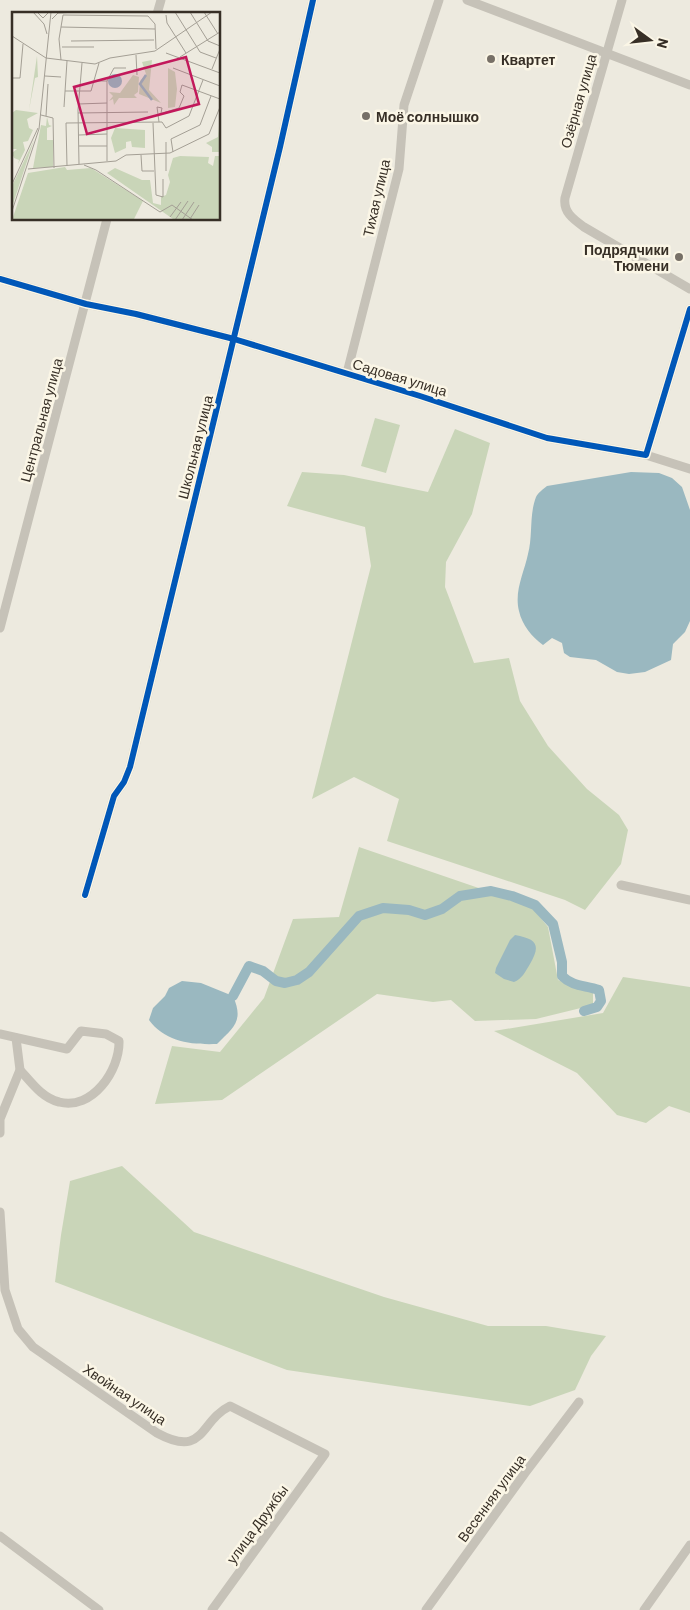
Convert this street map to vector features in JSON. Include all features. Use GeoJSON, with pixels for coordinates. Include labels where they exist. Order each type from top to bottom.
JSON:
{"type":"FeatureCollection","features":[{"type":"Feature","properties":{"kind":"street","name":"Школьная улица"},"geometry":{"type":"LineString","coordinates":[[85,895],[114,796],[124,782],[130,767],[282,138],[313,0]]}},
{"type":"Feature","properties":{"kind":"street","name":"Тихая улица"},"geometry":{"type":"LineString","coordinates":[[347,373],[399,169],[404,105],[439,0]]}},
{"type":"Feature","properties":{"kind":"street"},"geometry":{"type":"LineString","coordinates":[[467,0],[690,85]]}},
{"type":"Feature","properties":{"kind":"street","name":"Озёрная улица"},"geometry":{"type":"LineString","coordinates":[[622,0],[564,198],[564,205],[566,210],[584,227],[690,289]]}},
{"type":"Feature","properties":{"kind":"street","name":"Центральная улица"},"geometry":{"type":"LineString","coordinates":[[0,628],[107,220]]}},
{"type":"Feature","properties":{"kind":"street","name":"Садовая улица"},"geometry":{"type":"LineString","coordinates":[[0,279],[86,304],[234,338],[547,438],[646,455],[690,469]]}},
{"type":"Feature","properties":{"kind":"street"},"geometry":{"type":"LineString","coordinates":[[646,455],[690,309]]}},
{"type":"Feature","properties":{"kind":"street"},"geometry":{"type":"LineString","coordinates":[[621,885],[690,900]]}},
{"type":"Feature","properties":{"kind":"street"},"geometry":{"type":"LineString","coordinates":[[0,1034],[67,1049],[81,1031],[106,1034],[119,1041],[119,1050],[109,1078],[85,1100],[59,1102],[40,1092],[20,1070]]}},
{"type":"Feature","properties":{"kind":"street"},"geometry":{"type":"LineString","coordinates":[[0,1133],[0,1119],[20,1070],[16,1038]]}},
{"type":"Feature","properties":{"kind":"street","name":"Хвойная улица"},"geometry":{"type":"LineString","coordinates":[[0,1212],[5,1290],[18,1329],[33,1347],[157,1433],[173,1442],[189,1442],[203,1434],[222,1410],[230,1406],[325,1454]]}},
{"type":"Feature","properties":{"kind":"street","name":"Весенняя улица"},"geometry":{"type":"LineString","coordinates":[[426,1610],[579,1402]]}},
{"type":"Feature","properties":{"kind":"street","name":"улица Дружбы"},"geometry":{"type":"LineString","coordinates":[[212,1610],[325,1454]]}},
{"type":"Feature","properties":{"kind":"street"},"geometry":{"type":"LineString","coordinates":[[0,1536],[99,1610]]}},
{"type":"Feature","properties":{"kind":"street"},"geometry":{"type":"LineString","coordinates":[[644,1610],[690,1545]]}},
{"type":"Feature","properties":{"kind":"green space"},"geometry":{"type":"Polygon","coordinates":[[[375,418],[400,425],[386,473],[361,466],[375,418]]]}},
{"type":"Feature","properties":{"kind":"green space"},"geometry":{"type":"Polygon","coordinates":[[[455,429],[490,443],[472,514],[446,562],[445,587],[474,663],[509,658],[520,701],[548,746],[587,789],[619,815],[628,830],[621,864],[585,910],[565,900],[387,841],[399,799],[354,777],[312,799],[371,566],[365,527],[287,506],[302,472],[344,475],[428,492],[455,429]]]}},
{"type":"Feature","properties":{"kind":"green space"},"geometry":{"type":"Polygon","coordinates":[[[359,847],[531,906],[548,927],[558,980],[593,992],[593,1005],[536,1019],[475,1021],[451,1000],[433,1002],[377,994],[222,1100],[155,1104],[172,1046],[220,1052],[264,998],[293,919],[339,917],[359,847]]]}},
{"type":"Feature","properties":{"kind":"green space"},"geometry":{"type":"Polygon","coordinates":[[[623,977],[690,987],[690,1113],[669,1106],[646,1123],[617,1115],[577,1073],[494,1031],[603,1013],[623,977]]]}},
{"type":"Feature","properties":{"kind":"green space"},"geometry":{"type":"Polygon","coordinates":[[[122,1166],[194,1232],[384,1297],[488,1326],[546,1326],[606,1336],[591,1356],[575,1390],[530,1406],[287,1370],[55,1282],[70,1181],[122,1166]]]}},
{"type":"Feature","properties":{"kind":"water"},"geometry":{"type":"Polygon","coordinates":[[[631,472],[659,473],[672,478],[682,487],[690,510],[690,621],[685,632],[673,644],[671,660],[645,672],[629,674],[617,672],[596,660],[570,657],[564,653],[562,643],[552,638],[543,645],[531,634],[522,621],[518,596],[529,547],[534,504],[539,493],[547,486],[631,472]]]}},
{"type":"Feature","properties":{"kind":"water"},"geometry":{"type":"Polygon","coordinates":[[[515,935],[532,941],[536,948],[525,972],[514,982],[504,979],[495,973],[510,940],[515,935]]]}},
{"type":"Feature","properties":{"kind":"water"},"geometry":{"type":"Polygon","coordinates":[[[182,981],[201,983],[233,996],[238,1012],[237,1018],[232,1028],[217,1044],[189,1043],[171,1038],[155,1027],[149,1020],[153,1008],[165,996],[169,988],[182,981]]]}},
{"type":"Feature","properties":{"kind":"waterway"},"geometry":{"type":"LineString","coordinates":[[233,996],[249,966],[263,971],[276,981],[285,983],[297,980],[309,972],[359,916],[383,908],[409,910],[425,915],[442,909],[460,896],[491,891],[512,896],[535,905],[553,924],[562,962],[562,976],[575,984],[599,990],[601,1001],[597,1007],[584,1011]]}},
{"type":"Feature","properties":{"kind":"cycle path"},"geometry":{"type":"LineString","coordinates":[[85,895],[114,796],[124,782],[130,767],[280,147],[313,0]]}},
{"type":"Feature","properties":{"kind":"cycle path"},"geometry":{"type":"LineString","coordinates":[[0,279],[86,304],[136,314],[234,339],[420,396],[547,438],[646,455],[690,309]]}},
{"type":"Feature","properties":{"kind":"place","name":"Квартет"},"geometry":{"type":"Point","coordinates":[491,59]}},
{"type":"Feature","properties":{"kind":"place","name":"Моё солнышко"},"geometry":{"type":"Point","coordinates":[366,116]}},
{"type":"Feature","properties":{"kind":"place","name":"Подрядчики Тюмени"},"geometry":{"type":"Point","coordinates":[679,257]}}]}
